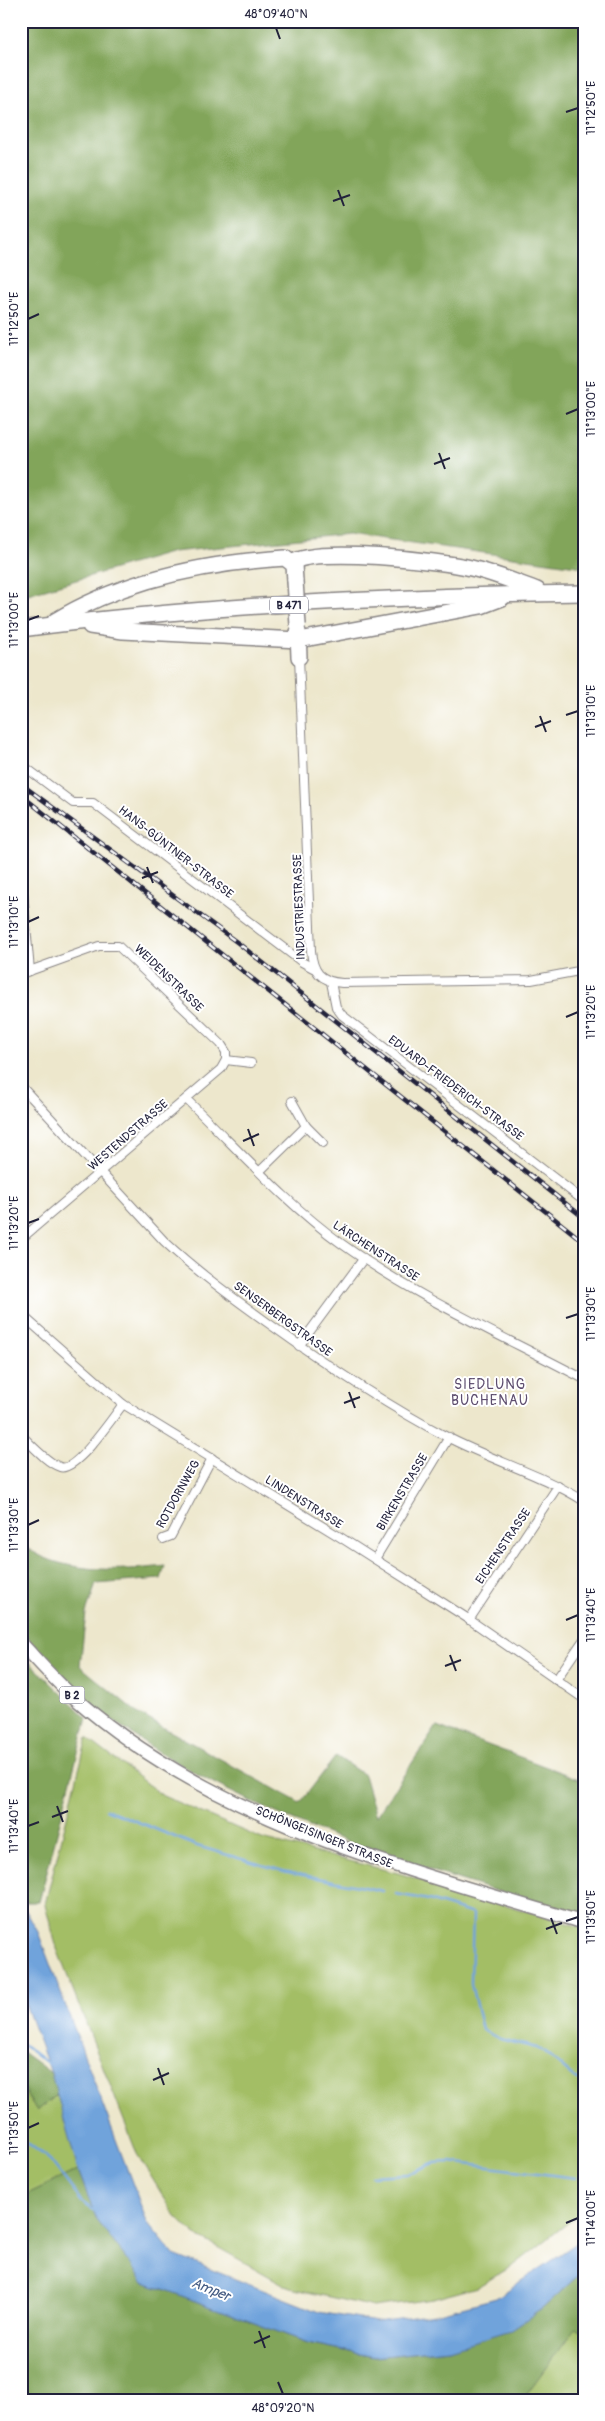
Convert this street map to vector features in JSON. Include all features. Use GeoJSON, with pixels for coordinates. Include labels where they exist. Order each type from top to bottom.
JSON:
{"type":"FeatureCollection","features":[{"type":"Feature","properties":{"kind":"highway"},"geometry":{"type":"LineString","coordinates":[[292,563],[305,557],[374,555],[470,568],[544,593]]}},
{"type":"Feature","properties":{"kind":"highway"},"geometry":{"type":"LineString","coordinates":[[50,625],[78,607],[143,582],[180,572],[244,561],[286,558],[292,563],[295,581],[299,657]]}},
{"type":"Feature","properties":{"kind":"highway","name":"B 471"},"geometry":{"type":"LineString","coordinates":[[21,628],[302,604],[584,592]]}},
{"type":"Feature","properties":{"kind":"highway"},"geometry":{"type":"LineString","coordinates":[[66,623],[123,631],[298,633],[481,606],[513,594]]}},
{"type":"Feature","properties":{"kind":"main road","name":"SCHÖNGEISINGER STRASSE"},"geometry":{"type":"LineString","coordinates":[[21,1643],[76,1700],[128,1740],[177,1771],[272,1819],[396,1866],[584,1923]]}},
{"type":"Feature","properties":{"kind":"street","name":"INDUSTRIESTRASSE"},"geometry":{"type":"LineString","coordinates":[[299,657],[313,968],[320,977],[331,982]]}},
{"type":"Feature","properties":{"kind":"street","name":"HANS-GÜNTNER-STRASSE"},"geometry":{"type":"LineString","coordinates":[[21,764],[73,803],[93,803],[195,882],[302,962],[313,968]]}},
{"type":"Feature","properties":{"kind":"street"},"geometry":{"type":"LineString","coordinates":[[21,869],[30,971]]}},
{"type":"Feature","properties":{"kind":"street","name":"WEIDENSTRASSE"},"geometry":{"type":"LineString","coordinates":[[21,974],[99,946],[118,946],[220,1044],[226,1052],[226,1060]]}},
{"type":"Feature","properties":{"kind":"street"},"geometry":{"type":"LineString","coordinates":[[331,982],[386,984],[516,981],[584,970]]}},
{"type":"Feature","properties":{"kind":"street","name":"EDUARD-FRIEDERICH-STRASSE"},"geometry":{"type":"LineString","coordinates":[[331,982],[336,1007],[342,1015],[584,1201]]}},
{"type":"Feature","properties":{"kind":"street"},"geometry":{"type":"LineString","coordinates":[[226,1060],[251,1063]]}},
{"type":"Feature","properties":{"kind":"street","name":"WESTENDSTRASSE"},"geometry":{"type":"LineString","coordinates":[[21,1239],[221,1069],[226,1060]]}},
{"type":"Feature","properties":{"kind":"street","name":"SENSERBERGSTRASSE"},"geometry":{"type":"LineString","coordinates":[[21,1086],[100,1173],[185,1261],[299,1346],[376,1396],[448,1438],[558,1486],[584,1501]]}},
{"type":"Feature","properties":{"kind":"street","name":"LÄRCHENSTRASSE"},"geometry":{"type":"LineString","coordinates":[[186,1099],[313,1221],[364,1258],[441,1305],[584,1379]]}},
{"type":"Feature","properties":{"kind":"street"},"geometry":{"type":"LineString","coordinates":[[292,1101],[306,1126],[323,1144]]}},
{"type":"Feature","properties":{"kind":"street"},"geometry":{"type":"LineString","coordinates":[[260,1171],[306,1126]]}},
{"type":"Feature","properties":{"kind":"street"},"geometry":{"type":"LineString","coordinates":[[299,1346],[364,1258]]}},
{"type":"Feature","properties":{"kind":"street","name":"LINDENSTRASSE"},"geometry":{"type":"LineString","coordinates":[[21,1314],[123,1404],[375,1559],[469,1620],[584,1699]]}},
{"type":"Feature","properties":{"kind":"street"},"geometry":{"type":"LineString","coordinates":[[21,1435],[53,1463],[60,1467],[68,1467],[86,1450],[123,1404]]}},
{"type":"Feature","properties":{"kind":"street","name":"BIRKENSTRASSE"},"geometry":{"type":"LineString","coordinates":[[375,1559],[448,1438]]}},
{"type":"Feature","properties":{"kind":"street","name":"ROTDORNWEG"},"geometry":{"type":"LineString","coordinates":[[163,1539],[171,1536],[212,1458]]}},
{"type":"Feature","properties":{"kind":"street","name":"EICHENSTRASSE"},"geometry":{"type":"LineString","coordinates":[[469,1620],[558,1486]]}},
{"type":"Feature","properties":{"kind":"street"},"geometry":{"type":"LineString","coordinates":[[556,1680],[584,1639]]}},
{"type":"Feature","properties":{"kind":"green space"},"geometry":{"type":"Polygon","coordinates":[[[21,21],[584,21],[584,567],[349,534],[173,552],[21,596],[21,21]]]}},
{"type":"Feature","properties":{"kind":"green space"},"geometry":{"type":"Polygon","coordinates":[[[21,1542],[35,1553],[70,1565],[109,1569],[165,1566],[161,1579],[96,1584],[86,1613],[80,1666],[139,1714],[300,1803],[336,1756],[364,1775],[376,1816],[437,1726],[584,1781],[584,1918],[457,1879],[331,1835],[270,1810],[210,1781],[153,1748],[89,1702],[21,1632],[21,1542]]]}},
{"type":"Feature","properties":{"kind":"green space"},"geometry":{"type":"Polygon","coordinates":[[[21,1654],[87,1718],[39,1902],[21,1902],[21,1654]]]}},
{"type":"Feature","properties":{"kind":"green space"},"geometry":{"type":"Polygon","coordinates":[[[87,1738],[163,1796],[262,1839],[398,1873],[584,1928],[584,2142],[581,2185],[584,2191],[584,2210],[516,2264],[477,2287],[433,2299],[373,2307],[290,2288],[194,2234],[176,2217],[137,2154],[57,1949],[45,1904],[87,1738]]]}},
{"type":"Feature","properties":{"kind":"green space"},"geometry":{"type":"Polygon","coordinates":[[[21,2051],[51,2073],[59,2093],[37,2111],[21,2085],[21,2051]]]}},
{"type":"Feature","properties":{"kind":"green space"},"geometry":{"type":"Polygon","coordinates":[[[21,2085],[37,2111],[59,2093],[78,2170],[21,2197],[21,2085]]]}},
{"type":"Feature","properties":{"kind":"green space"},"geometry":{"type":"Polygon","coordinates":[[[78,2170],[97,2220],[145,2282],[308,2343],[374,2357],[449,2349],[543,2308],[584,2270],[584,2333],[575,2328],[522,2400],[21,2400],[21,2197],[78,2170]]]}},
{"type":"Feature","properties":{"kind":"green space"},"geometry":{"type":"Polygon","coordinates":[[[575,2327],[584,2333],[584,2400],[522,2400],[575,2327]]]}},
{"type":"Feature","properties":{"kind":"water","name":"Amper"},"geometry":{"type":"Polygon","coordinates":[[[21,1902],[38,1932],[147,2222],[174,2255],[319,2312],[377,2322],[435,2314],[496,2298],[584,2238],[584,2270],[543,2308],[511,2330],[449,2349],[374,2357],[308,2343],[144,2282],[97,2220],[78,2170],[51,2073],[21,1993],[21,1902]]]}},
{"type":"Feature","properties":{"kind":"waterway"},"geometry":{"type":"LineString","coordinates":[[106,1809],[197,1846],[283,1871],[383,1891]]}},
{"type":"Feature","properties":{"kind":"waterway"},"geometry":{"type":"LineString","coordinates":[[396,1894],[429,1900],[473,1914],[471,1984],[482,2030],[500,2039],[541,2049],[576,2079],[584,2082]]}},
{"type":"Feature","properties":{"kind":"waterway"},"geometry":{"type":"LineString","coordinates":[[21,2043],[50,2065]]}},
{"type":"Feature","properties":{"kind":"waterway"},"geometry":{"type":"LineString","coordinates":[[21,2138],[50,2160],[82,2202],[96,2212]]}},
{"type":"Feature","properties":{"kind":"waterway"},"geometry":{"type":"LineString","coordinates":[[371,2176],[408,2174],[433,2163],[450,2162],[576,2178]]}},
{"type":"Feature","properties":{"kind":"railway"},"geometry":{"type":"LineString","coordinates":[[21,784],[238,943],[584,1218]]}},
{"type":"Feature","properties":{"kind":"railway"},"geometry":{"type":"LineString","coordinates":[[21,795],[584,1242]]}},
{"type":"Feature","properties":{"kind":"district","name":"SIEDLUNG BUCHENAU"},"geometry":{"type":"Point","coordinates":[490,1392]}}]}
